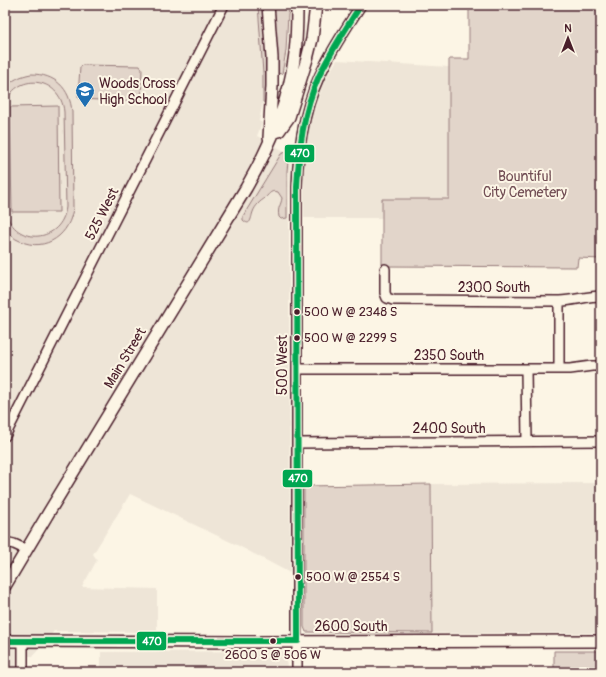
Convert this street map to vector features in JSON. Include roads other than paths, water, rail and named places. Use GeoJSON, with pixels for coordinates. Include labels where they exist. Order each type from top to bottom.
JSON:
{"type":"FeatureCollection","features":[{"type":"Feature","properties":{"kind":"main road"},"geometry":{"type":"LineString","coordinates":[[268,5],[272,58],[269,144]]}},
{"type":"Feature","properties":{"kind":"main road"},"geometry":{"type":"LineString","coordinates":[[269,144],[282,111],[292,75],[296,44],[297,5]]}},
{"type":"Feature","properties":{"kind":"main road"},"geometry":{"type":"LineString","coordinates":[[269,144],[289,117],[312,39],[316,5]]}},
{"type":"Feature","properties":{"kind":"main road","name":"Main Street"},"geometry":{"type":"LineString","coordinates":[[5,586],[246,188],[269,144]]}},
{"type":"Feature","properties":{"kind":"main road","name":"2600 South"},"geometry":{"type":"LineString","coordinates":[[5,641],[601,641]]}},
{"type":"Feature","properties":{"kind":"street","name":"525 West"},"geometry":{"type":"LineString","coordinates":[[5,436],[224,5]]}},
{"type":"Feature","properties":{"kind":"street","name":"500 West"},"geometry":{"type":"LineString","coordinates":[[297,672],[298,155],[305,116],[312,95],[326,63],[361,5]]}},
{"type":"Feature","properties":{"kind":"street","name":"2300 South"},"geometry":{"type":"LineString","coordinates":[[385,270],[385,293],[390,300],[568,301],[601,296]]}},
{"type":"Feature","properties":{"kind":"street"},"geometry":{"type":"LineString","coordinates":[[559,301],[559,369]]}},
{"type":"Feature","properties":{"kind":"street","name":"2350 South"},"geometry":{"type":"LineString","coordinates":[[297,369],[575,369],[601,366]]}},
{"type":"Feature","properties":{"kind":"street"},"geometry":{"type":"LineString","coordinates":[[526,369],[527,441]]}},
{"type":"Feature","properties":{"kind":"street","name":"2400 South"},"geometry":{"type":"LineString","coordinates":[[297,443],[601,441]]}},
{"type":"Feature","properties":{"kind":"street"},"geometry":{"type":"LineString","coordinates":[[5,542],[27,550]]}},
{"type":"Feature","properties":{"kind":"street"},"geometry":{"type":"LineString","coordinates":[[23,641],[23,672]]}},
{"type":"Feature","properties":{"kind":"place","name":"Woods Cross High School"},"geometry":{"type":"Point","coordinates":[85,108]}},
{"type":"Feature","properties":{"kind":"place","name":"500 W @ 2348 S"},"geometry":{"type":"Point","coordinates":[297,312]}},
{"type":"Feature","properties":{"kind":"place","name":"500 W @ 2299 S"},"geometry":{"type":"Point","coordinates":[297,338]}},
{"type":"Feature","properties":{"kind":"place","name":"500 W @ 2554 S"},"geometry":{"type":"Point","coordinates":[298,577]}},
{"type":"Feature","properties":{"kind":"place","name":"2600 S @ 506 W"},"geometry":{"type":"Point","coordinates":[273,641]}},
{"type":"Feature","properties":{"kind":"park label","name":"Bountiful City Cemetery"},"geometry":{"type":"Point","coordinates":[525,184]}}]}
